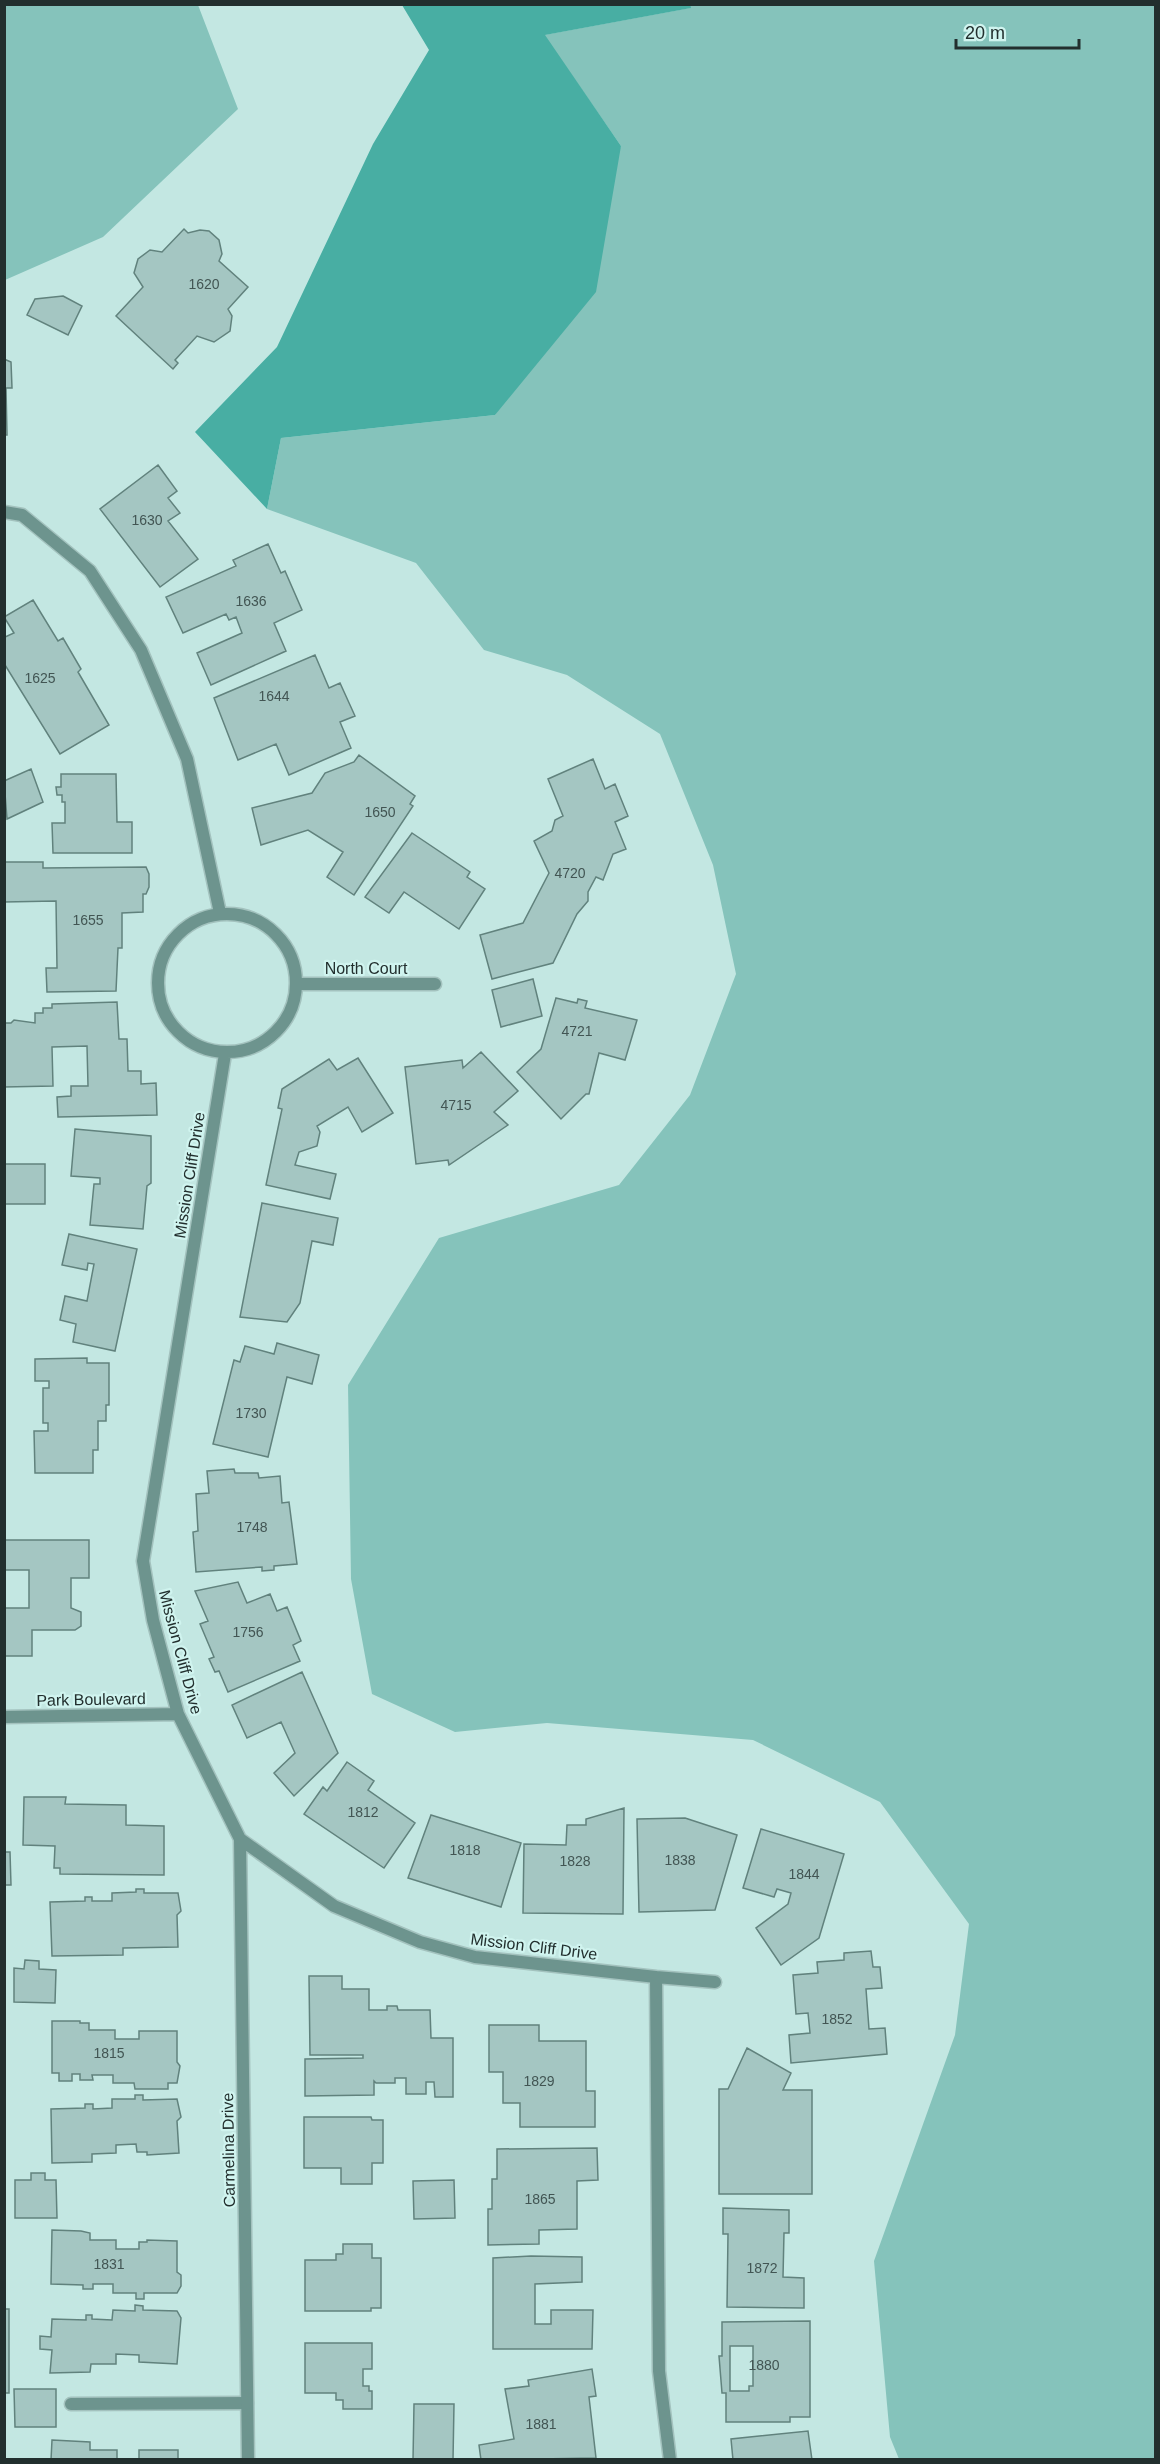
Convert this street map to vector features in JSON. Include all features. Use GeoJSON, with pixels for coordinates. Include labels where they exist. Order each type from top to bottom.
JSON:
{"type":"FeatureCollection","features":[{"type":"Feature","properties":{"kind":"street"},"geometry":{"type":"LineString","coordinates":[[4,512],[22,515],[90,571],[141,650],[188,759],[220,913]]}},
{"type":"Feature","properties":{"kind":"street"},"geometry":{"type":"LineString","coordinates":[[220,913],[249,916],[274,931],[291,955],[297,984],[291,1011],[275,1034],[252,1049],[225,1054],[199,1048],[177,1034],[162,1012],[157,986],[161,959],[174,937],[195,920],[220,913]]}},
{"type":"Feature","properties":{"kind":"street","name":"North Court"},"geometry":{"type":"LineString","coordinates":[[297,984],[435,984]]}},
{"type":"Feature","properties":{"kind":"street","name":"Mission Cliff Drive"},"geometry":{"type":"LineString","coordinates":[[225,1054],[143,1561],[153,1620],[178,1714],[240,1839],[334,1906],[420,1942],[475,1957],[715,1982]]}},
{"type":"Feature","properties":{"kind":"street","name":"Park Boulevard"},"geometry":{"type":"LineString","coordinates":[[4,1718],[178,1714]]}},
{"type":"Feature","properties":{"kind":"street","name":"Carmelina Drive"},"geometry":{"type":"LineString","coordinates":[[240,1839],[248,2460]]}},
{"type":"Feature","properties":{"kind":"street"},"geometry":{"type":"LineString","coordinates":[[656,1977],[659,2371],[670,2460]]}},
{"type":"Feature","properties":{"kind":"street"},"geometry":{"type":"LineString","coordinates":[[71,2404],[247,2403]]}},
{"type":"Feature","properties":{"kind":"shaded area"},"geometry":{"type":"Polygon","coordinates":[[[5,4],[198,5],[238,109],[103,237],[5,280],[5,4]]]}},
{"type":"Feature","properties":{"kind":"shaded area"},"geometry":{"type":"Polygon","coordinates":[[[690,4],[691,8],[545,35],[621,146],[596,292],[495,415],[281,438],[267,509],[195,432],[277,347],[373,144],[429,50],[402,5],[690,4]]]}},
{"type":"Feature","properties":{"kind":"shaded area"},"geometry":{"type":"Polygon","coordinates":[[[690,5],[1155,5],[1155,2459],[899,2459],[890,2437],[874,2261],[955,2035],[969,1924],[880,1802],[753,1740],[547,1723],[455,1732],[372,1694],[351,1579],[348,1385],[439,1238],[619,1185],[690,1095],[736,974],[713,865],[660,734],[567,675],[484,650],[416,563],[267,509],[281,438],[495,415],[621,146],[544,35],[690,8],[690,5]]]}},
{"type":"Feature","properties":{"kind":"building"},"geometry":{"type":"Polygon","coordinates":[[[184,229],[188,233],[200,230],[209,231],[219,240],[222,254],[219,261],[248,287],[228,309],[232,316],[230,331],[214,342],[197,336],[175,360],[178,363],[173,369],[116,316],[143,287],[134,273],[138,259],[150,250],[162,252],[184,229]]]}},
{"type":"Feature","properties":{"kind":"building"},"geometry":{"type":"Polygon","coordinates":[[[63,296],[82,306],[68,335],[27,315],[35,299],[63,296]]]}},
{"type":"Feature","properties":{"kind":"building"},"geometry":{"type":"Polygon","coordinates":[[[4,359],[11,362],[12,388],[6,388],[7,435],[4,435],[4,359]]]}},
{"type":"Feature","properties":{"kind":"building"},"geometry":{"type":"Polygon","coordinates":[[[158,465],[177,491],[168,498],[180,513],[168,521],[198,559],[160,587],[100,509],[158,465]]]}},
{"type":"Feature","properties":{"kind":"building"},"geometry":{"type":"Polygon","coordinates":[[[268,544],[281,573],[285,571],[302,610],[274,623],[286,651],[211,685],[197,653],[242,633],[236,617],[229,620],[226,614],[183,633],[166,597],[236,566],[233,560],[268,544]]]}},
{"type":"Feature","properties":{"kind":"building"},"geometry":{"type":"Polygon","coordinates":[[[33,600],[58,641],[63,638],[81,669],[78,672],[109,725],[60,754],[5,665],[5,637],[14,633],[4,617],[33,600]]]}},
{"type":"Feature","properties":{"kind":"building"},"geometry":{"type":"Polygon","coordinates":[[[315,655],[329,688],[340,683],[355,716],[340,722],[351,748],[289,775],[276,744],[238,760],[214,698],[315,655]]]}},
{"type":"Feature","properties":{"kind":"building"},"geometry":{"type":"Polygon","coordinates":[[[359,755],[415,796],[410,804],[413,806],[354,895],[327,877],[343,852],[308,830],[261,845],[252,808],[312,793],[325,773],[354,762],[359,755]]]}},
{"type":"Feature","properties":{"kind":"building"},"geometry":{"type":"Polygon","coordinates":[[[593,759],[605,789],[615,784],[628,816],[615,822],[626,849],[613,854],[603,880],[596,877],[588,892],[588,901],[577,914],[553,963],[492,979],[480,935],[523,923],[549,873],[534,841],[552,831],[555,820],[563,816],[548,779],[593,759]]]}},
{"type":"Feature","properties":{"kind":"building"},"geometry":{"type":"Polygon","coordinates":[[[31,769],[43,802],[7,819],[4,781],[31,769]]]}},
{"type":"Feature","properties":{"kind":"building"},"geometry":{"type":"Polygon","coordinates":[[[61,774],[116,774],[117,822],[132,822],[132,853],[53,853],[52,823],[65,823],[65,802],[62,802],[62,795],[57,795],[56,787],[61,787],[61,774]]]}},
{"type":"Feature","properties":{"kind":"building"},"geometry":{"type":"Polygon","coordinates":[[[412,833],[470,872],[467,877],[485,889],[459,929],[404,892],[389,913],[365,897],[412,833]]]}},
{"type":"Feature","properties":{"kind":"building"},"geometry":{"type":"Polygon","coordinates":[[[4,862],[43,862],[43,868],[146,867],[149,874],[149,887],[146,894],[143,894],[143,912],[122,913],[122,948],[118,948],[116,991],[47,992],[46,968],[57,968],[56,901],[4,902],[4,862]]]}},
{"type":"Feature","properties":{"kind":"building"},"geometry":{"type":"Polygon","coordinates":[[[533,979],[542,1016],[501,1027],[492,990],[533,979]]]}},
{"type":"Feature","properties":{"kind":"building"},"geometry":{"type":"Polygon","coordinates":[[[556,998],[577,1003],[578,999],[587,1001],[585,1008],[637,1020],[625,1060],[599,1053],[589,1094],[586,1094],[561,1119],[517,1072],[541,1049],[556,998]]]}},
{"type":"Feature","properties":{"kind":"building"},"geometry":{"type":"Polygon","coordinates":[[[117,1002],[119,1039],[127,1039],[128,1071],[141,1071],[141,1084],[156,1083],[157,1115],[58,1117],[57,1097],[71,1096],[71,1086],[88,1086],[87,1046],[52,1047],[53,1086],[4,1087],[4,1023],[11,1023],[14,1020],[35,1023],[35,1013],[43,1013],[43,1008],[52,1008],[52,1004],[117,1002]]]}},
{"type":"Feature","properties":{"kind":"building"},"geometry":{"type":"Polygon","coordinates":[[[481,1052],[518,1091],[494,1112],[508,1125],[449,1165],[448,1160],[416,1164],[405,1067],[462,1060],[463,1068],[481,1052]]]}},
{"type":"Feature","properties":{"kind":"building"},"geometry":{"type":"Polygon","coordinates":[[[358,1058],[393,1113],[362,1132],[348,1107],[317,1126],[320,1132],[317,1146],[299,1152],[295,1165],[336,1174],[330,1199],[266,1185],[282,1109],[278,1108],[282,1089],[329,1059],[337,1070],[358,1058]]]}},
{"type":"Feature","properties":{"kind":"building"},"geometry":{"type":"Polygon","coordinates":[[[75,1129],[151,1136],[151,1183],[147,1186],[143,1229],[90,1225],[94,1184],[100,1184],[100,1178],[71,1176],[75,1129]]]}},
{"type":"Feature","properties":{"kind":"building"},"geometry":{"type":"Polygon","coordinates":[[[4,1164],[45,1164],[45,1204],[4,1204],[4,1164]]]}},
{"type":"Feature","properties":{"kind":"building"},"geometry":{"type":"Polygon","coordinates":[[[262,1203],[338,1218],[333,1245],[312,1241],[300,1303],[287,1322],[240,1317],[262,1203]]]}},
{"type":"Feature","properties":{"kind":"building"},"geometry":{"type":"Polygon","coordinates":[[[69,1234],[137,1249],[115,1351],[73,1342],[76,1324],[60,1320],[65,1296],[87,1301],[94,1264],[88,1263],[87,1270],[62,1265],[69,1234]]]}},
{"type":"Feature","properties":{"kind":"building"},"geometry":{"type":"Polygon","coordinates":[[[277,1343],[319,1355],[312,1384],[287,1377],[268,1457],[213,1444],[234,1360],[240,1362],[245,1346],[274,1354],[277,1343]]]}},
{"type":"Feature","properties":{"kind":"building"},"geometry":{"type":"Polygon","coordinates":[[[87,1358],[87,1363],[109,1363],[109,1405],[106,1405],[106,1421],[98,1421],[98,1450],[93,1450],[93,1473],[35,1473],[34,1431],[48,1431],[48,1423],[43,1423],[43,1388],[49,1388],[49,1381],[35,1381],[35,1359],[87,1358]]]}},
{"type":"Feature","properties":{"kind":"building"},"geometry":{"type":"Polygon","coordinates":[[[234,1469],[235,1473],[258,1473],[259,1478],[280,1476],[282,1503],[289,1502],[297,1564],[274,1566],[274,1570],[262,1571],[262,1567],[196,1572],[193,1532],[198,1531],[196,1494],[209,1493],[207,1471],[234,1469]]]}},
{"type":"Feature","properties":{"kind":"building"},"geometry":{"type":"Polygon","coordinates":[[[4,1540],[89,1540],[89,1578],[71,1578],[71,1608],[81,1612],[81,1626],[75,1630],[32,1630],[32,1656],[4,1656],[4,1608],[29,1608],[29,1570],[4,1570],[4,1540]]]}},
{"type":"Feature","properties":{"kind":"building"},"geometry":{"type":"Polygon","coordinates":[[[238,1582],[247,1603],[270,1594],[277,1611],[287,1607],[301,1641],[293,1645],[300,1661],[228,1692],[219,1671],[215,1672],[209,1659],[214,1657],[200,1624],[208,1621],[195,1591],[238,1582]]]}},
{"type":"Feature","properties":{"kind":"building"},"geometry":{"type":"Polygon","coordinates":[[[302,1672],[338,1753],[294,1796],[274,1773],[295,1753],[281,1722],[247,1738],[232,1705],[302,1672]]]}},
{"type":"Feature","properties":{"kind":"building"},"geometry":{"type":"Polygon","coordinates":[[[347,1762],[374,1781],[368,1790],[415,1823],[384,1868],[304,1814],[323,1787],[327,1791],[347,1762]]]}},
{"type":"Feature","properties":{"kind":"building"},"geometry":{"type":"Polygon","coordinates":[[[24,1797],[66,1797],[65,1804],[126,1805],[126,1825],[164,1826],[164,1875],[60,1874],[60,1868],[54,1868],[55,1846],[23,1845],[24,1797]]]}},
{"type":"Feature","properties":{"kind":"building"},"geometry":{"type":"Polygon","coordinates":[[[624,1808],[623,1914],[523,1913],[524,1844],[566,1845],[567,1825],[586,1825],[586,1819],[624,1808]]]}},
{"type":"Feature","properties":{"kind":"building"},"geometry":{"type":"Polygon","coordinates":[[[431,1815],[521,1843],[501,1907],[408,1878],[431,1815]]]}},
{"type":"Feature","properties":{"kind":"building"},"geometry":{"type":"Polygon","coordinates":[[[685,1818],[737,1835],[715,1910],[639,1912],[637,1819],[685,1818]]]}},
{"type":"Feature","properties":{"kind":"building"},"geometry":{"type":"Polygon","coordinates":[[[761,1829],[844,1854],[819,1938],[781,1965],[756,1928],[788,1904],[791,1893],[777,1889],[774,1897],[743,1888],[761,1829]]]}},
{"type":"Feature","properties":{"kind":"building"},"geometry":{"type":"Polygon","coordinates":[[[4,1852],[10,1852],[11,1885],[4,1885],[4,1852]]]}},
{"type":"Feature","properties":{"kind":"building"},"geometry":{"type":"Polygon","coordinates":[[[136,1889],[144,1889],[144,1893],[178,1893],[181,1911],[177,1915],[178,1947],[123,1948],[123,1955],[52,1956],[50,1902],[85,1901],[85,1897],[92,1897],[92,1901],[112,1901],[112,1893],[136,1892],[136,1889]]]}},
{"type":"Feature","properties":{"kind":"building"},"geometry":{"type":"Polygon","coordinates":[[[871,1951],[873,1967],[880,1967],[882,1988],[866,1989],[869,2029],[885,2028],[887,2054],[791,2063],[789,2035],[810,2033],[808,2013],[796,2014],[793,1975],[818,1973],[817,1962],[844,1960],[844,1953],[871,1951]]]}},
{"type":"Feature","properties":{"kind":"building"},"geometry":{"type":"Polygon","coordinates":[[[25,1960],[39,1961],[39,1969],[56,1970],[55,2003],[14,2002],[14,1968],[24,1969],[25,1960]]]}},
{"type":"Feature","properties":{"kind":"building"},"geometry":{"type":"Polygon","coordinates":[[[309,1976],[342,1976],[342,1989],[369,1989],[369,2010],[387,2010],[387,2006],[397,2006],[398,2010],[430,2010],[431,2038],[453,2038],[453,2097],[435,2097],[434,2082],[426,2082],[426,2094],[406,2094],[406,2078],[395,2078],[395,2083],[376,2083],[374,2081],[374,2095],[305,2096],[305,2059],[363,2058],[363,2055],[310,2055],[309,1976]]]}},
{"type":"Feature","properties":{"kind":"building"},"geometry":{"type":"Polygon","coordinates":[[[52,2021],[80,2021],[80,2023],[89,2023],[89,2030],[115,2030],[115,2039],[139,2039],[139,2031],[177,2031],[177,2062],[180,2066],[177,2083],[168,2083],[168,2089],[135,2089],[134,2083],[113,2083],[113,2075],[92,2075],[93,2080],[80,2080],[80,2074],[72,2074],[72,2081],[59,2081],[59,2073],[52,2073],[52,2021]]]}},
{"type":"Feature","properties":{"kind":"building"},"geometry":{"type":"Polygon","coordinates":[[[489,2025],[539,2025],[539,2041],[586,2041],[586,2091],[595,2091],[595,2127],[520,2127],[520,2103],[503,2103],[503,2072],[489,2072],[489,2025]]]}},
{"type":"Feature","properties":{"kind":"building"},"geometry":{"type":"Polygon","coordinates":[[[747,2048],[791,2073],[783,2090],[812,2090],[812,2194],[719,2194],[719,2089],[728,2089],[747,2048]]]}},
{"type":"Feature","properties":{"kind":"building"},"geometry":{"type":"Polygon","coordinates":[[[135,2095],[143,2095],[143,2100],[177,2099],[181,2117],[177,2121],[179,2153],[147,2155],[147,2152],[137,2152],[136,2144],[116,2145],[116,2153],[92,2154],[92,2162],[52,2163],[51,2109],[85,2108],[85,2104],[93,2104],[93,2109],[112,2108],[112,2099],[135,2099],[135,2095]]]}},
{"type":"Feature","properties":{"kind":"building"},"geometry":{"type":"Polygon","coordinates":[[[304,2117],[371,2117],[372,2120],[383,2120],[383,2163],[372,2163],[372,2184],[341,2184],[341,2168],[304,2168],[304,2117]]]}},
{"type":"Feature","properties":{"kind":"building"},"geometry":{"type":"Polygon","coordinates":[[[597,2148],[598,2180],[577,2181],[577,2229],[539,2230],[539,2244],[488,2245],[488,2209],[492,2209],[492,2179],[497,2179],[497,2149],[597,2148]]]}},
{"type":"Feature","properties":{"kind":"building"},"geometry":{"type":"Polygon","coordinates":[[[31,2173],[45,2173],[45,2180],[56,2180],[57,2218],[15,2218],[15,2180],[31,2180],[31,2173]]]}},
{"type":"Feature","properties":{"kind":"building"},"geometry":{"type":"Polygon","coordinates":[[[454,2180],[455,2218],[414,2219],[413,2181],[454,2180]]]}},
{"type":"Feature","properties":{"kind":"building"},"geometry":{"type":"Polygon","coordinates":[[[723,2208],[789,2210],[789,2233],[784,2233],[783,2277],[804,2278],[804,2308],[727,2307],[728,2234],[723,2234],[723,2208]]]}},
{"type":"Feature","properties":{"kind":"building"},"geometry":{"type":"Polygon","coordinates":[[[52,2230],[90,2233],[90,2240],[116,2240],[116,2249],[139,2249],[139,2242],[147,2242],[147,2240],[177,2241],[177,2272],[181,2275],[181,2286],[177,2293],[144,2293],[144,2299],[136,2299],[136,2293],[113,2293],[113,2284],[93,2284],[93,2289],[83,2289],[83,2285],[51,2284],[52,2230]]]}},
{"type":"Feature","properties":{"kind":"building"},"geometry":{"type":"Polygon","coordinates":[[[343,2244],[372,2244],[372,2258],[381,2258],[381,2308],[371,2308],[371,2311],[305,2311],[305,2260],[336,2260],[336,2254],[343,2254],[343,2244]]]}},
{"type":"Feature","properties":{"kind":"building"},"geometry":{"type":"Polygon","coordinates":[[[582,2257],[582,2282],[535,2284],[535,2324],[551,2324],[551,2310],[593,2310],[592,2349],[493,2349],[493,2258],[582,2257]]]}},
{"type":"Feature","properties":{"kind":"building"},"geometry":{"type":"Polygon","coordinates":[[[135,2305],[143,2306],[143,2310],[177,2311],[181,2318],[177,2364],[139,2362],[139,2355],[116,2354],[116,2364],[91,2364],[90,2372],[50,2373],[52,2350],[40,2349],[40,2336],[51,2337],[52,2319],[86,2320],[86,2315],[92,2315],[92,2319],[112,2320],[113,2310],[135,2311],[135,2305]]]}},
{"type":"Feature","properties":{"kind":"building"},"geometry":{"type":"Polygon","coordinates":[[[4,2309],[9,2309],[9,2393],[4,2393],[4,2309]]]}},
{"type":"Feature","properties":{"kind":"building"},"geometry":{"type":"Polygon","coordinates":[[[810,2321],[810,2417],[790,2417],[790,2422],[726,2422],[726,2393],[722,2393],[719,2356],[722,2356],[722,2322],[810,2321]],[[730,2346],[730,2391],[749,2391],[749,2386],[753,2386],[753,2346],[730,2346]]]}},
{"type":"Feature","properties":{"kind":"building"},"geometry":{"type":"Polygon","coordinates":[[[305,2343],[372,2343],[372,2369],[363,2369],[363,2386],[369,2386],[369,2391],[372,2391],[372,2409],[343,2409],[343,2400],[336,2400],[336,2393],[305,2393],[305,2343]]]}},
{"type":"Feature","properties":{"kind":"building"},"geometry":{"type":"Polygon","coordinates":[[[592,2369],[596,2396],[589,2397],[596,2458],[481,2460],[479,2445],[514,2439],[505,2389],[529,2386],[528,2380],[592,2369]]]}},
{"type":"Feature","properties":{"kind":"building"},"geometry":{"type":"Polygon","coordinates":[[[14,2389],[56,2389],[56,2427],[15,2427],[14,2389]]]}},
{"type":"Feature","properties":{"kind":"building"},"geometry":{"type":"Polygon","coordinates":[[[414,2404],[454,2404],[453,2460],[413,2460],[414,2404]]]}},
{"type":"Feature","properties":{"kind":"building"},"geometry":{"type":"Polygon","coordinates":[[[808,2431],[812,2460],[733,2460],[731,2439],[808,2431]]]}},
{"type":"Feature","properties":{"kind":"building"},"geometry":{"type":"Polygon","coordinates":[[[52,2440],[90,2442],[90,2450],[117,2450],[117,2459],[139,2459],[139,2450],[178,2450],[178,2460],[51,2460],[52,2440]]]}}]}
